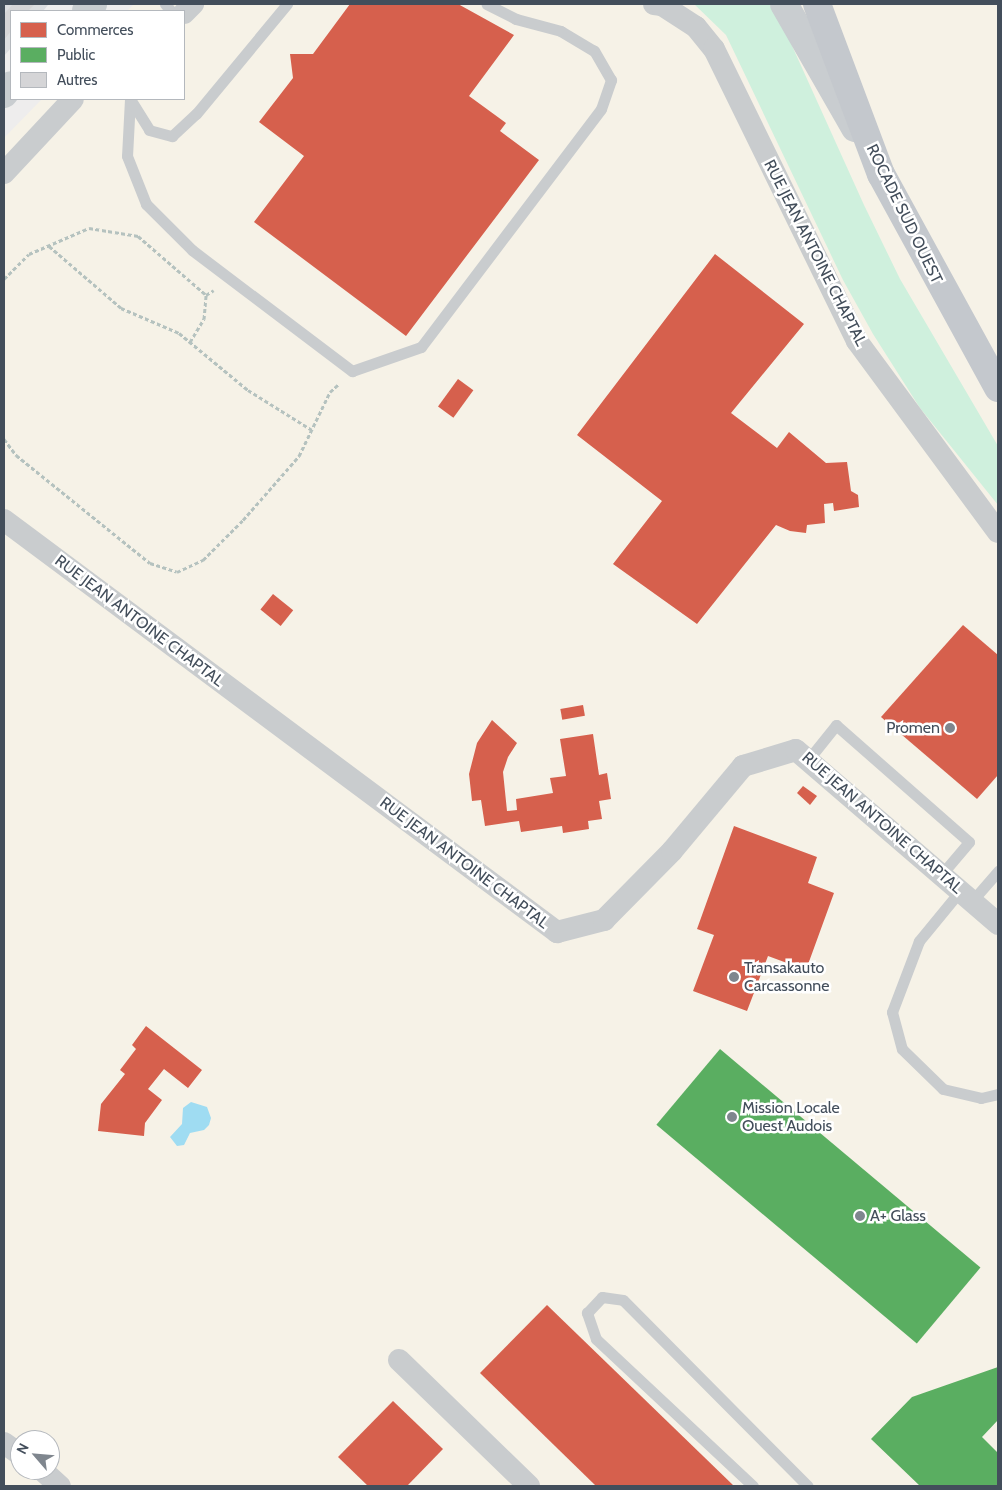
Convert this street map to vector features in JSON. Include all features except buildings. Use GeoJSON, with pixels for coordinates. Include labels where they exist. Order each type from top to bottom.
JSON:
{"type":"FeatureCollection","features":[{"type":"Feature","properties":{"kind":"main road"},"geometry":{"type":"LineString","coordinates":[[784,4],[881,174]]}},
{"type":"Feature","properties":{"kind":"main road","name":"ROCADE SUD OUEST"},"geometry":{"type":"LineString","coordinates":[[817,4],[881,174],[998,388]]}},
{"type":"Feature","properties":{"kind":"street","name":"RUE JEAN ANTOINE CHAPTAL"},"geometry":{"type":"LineString","coordinates":[[654,4],[662,5],[696,27],[714,48],[857,341],[998,532]]}},
{"type":"Feature","properties":{"kind":"street"},"geometry":{"type":"LineString","coordinates":[[4,173],[72,100]]}},
{"type":"Feature","properties":{"kind":"street","name":"RUE JEAN ANTOINE CHAPTAL"},"geometry":{"type":"LineString","coordinates":[[4,520],[557,932],[604,920],[672,852],[744,766],[796,750],[998,924]]}},
{"type":"Feature","properties":{"kind":"street"},"geometry":{"type":"LineString","coordinates":[[399,1360],[529,1486]]}},
{"type":"Feature","properties":{"kind":"lane"},"geometry":{"type":"LineString","coordinates":[[131,100],[149,130],[172,136],[196,114],[287,4]]}},
{"type":"Feature","properties":{"kind":"lane"},"geometry":{"type":"LineString","coordinates":[[130,100],[127,156],[146,204],[192,250],[352,371],[421,348],[601,108],[610,80],[594,51],[561,31],[516,19],[487,4]]}},
{"type":"Feature","properties":{"kind":"lane"},"geometry":{"type":"LineString","coordinates":[[808,760],[836,725],[970,842],[942,875]]}},
{"type":"Feature","properties":{"kind":"lane"},"geometry":{"type":"LineString","coordinates":[[998,870],[966,896],[919,941],[892,1012],[902,1049],[943,1089],[981,1098],[998,1094]]}},
{"type":"Feature","properties":{"kind":"lane"},"geometry":{"type":"LineString","coordinates":[[753,1486],[596,1339],[587,1313],[602,1297],[623,1300],[808,1486]]}},
{"type":"Feature","properties":{"kind":"path"},"geometry":{"type":"LineString","coordinates":[[4,279],[29,254],[89,228],[138,236],[206,295]]}},
{"type":"Feature","properties":{"kind":"path"},"geometry":{"type":"LineString","coordinates":[[49,246],[120,308],[179,333],[248,390],[312,430]]}},
{"type":"Feature","properties":{"kind":"path"},"geometry":{"type":"LineString","coordinates":[[206,295],[233,280]]}},
{"type":"Feature","properties":{"kind":"path"},"geometry":{"type":"LineString","coordinates":[[190,342],[204,319],[206,295]]}},
{"type":"Feature","properties":{"kind":"path"},"geometry":{"type":"LineString","coordinates":[[4,439],[16,455],[150,563],[176,572],[202,560],[244,520],[299,456],[330,392],[352,371]]}},
{"type":"Feature","properties":{"kind":"shaded area"},"geometry":{"type":"Polygon","coordinates":[[[4,4],[48,5],[44,10],[10,10],[10,49],[4,56],[4,4]]]}},
{"type":"Feature","properties":{"kind":"shaded area"},"geometry":{"type":"Polygon","coordinates":[[[134,4],[998,4],[998,1486],[4,1486],[4,138],[41,100],[185,100],[185,10],[128,10],[134,4]]]}},
{"type":"Feature","properties":{"kind":"green space"},"geometry":{"type":"Polygon","coordinates":[[[694,4],[769,4],[779,17],[864,205],[900,279],[998,446],[998,505],[920,408],[873,334],[843,280],[726,35],[694,4]]]}},
{"type":"Feature","properties":{"kind":"water"},"geometry":{"type":"Polygon","coordinates":[[[191,1102],[207,1107],[211,1118],[209,1125],[204,1130],[190,1133],[184,1145],[177,1146],[170,1137],[182,1124],[183,1108],[191,1102]]]}},
{"type":"Feature","properties":{"kind":"place","name":"Promen"},"geometry":{"type":"Point","coordinates":[950,728]}},
{"type":"Feature","properties":{"kind":"place","name":"Transakauto Carcassonne"},"geometry":{"type":"Point","coordinates":[734,977]}},
{"type":"Feature","properties":{"kind":"place","name":"Mission Locale Ouest Audois"},"geometry":{"type":"Point","coordinates":[732,1117]}},
{"type":"Feature","properties":{"kind":"place","name":"A+ Glass"},"geometry":{"type":"Point","coordinates":[860,1216]}}]}
